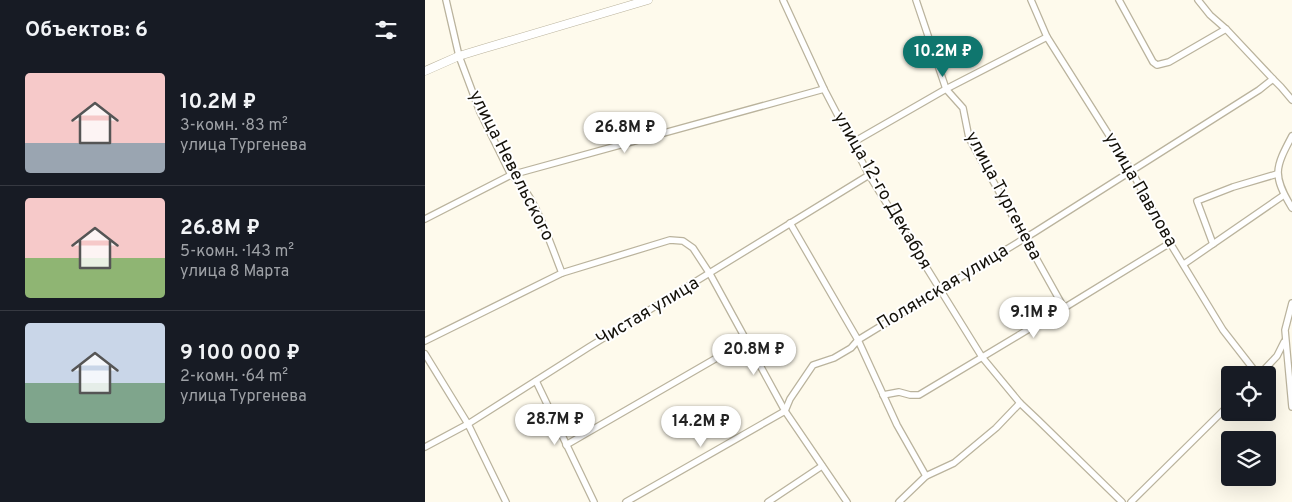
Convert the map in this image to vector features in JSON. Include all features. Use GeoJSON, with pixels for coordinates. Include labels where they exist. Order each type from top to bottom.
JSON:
{"type":"FeatureCollection","features":[{"type":"Feature","properties":{"kind":"main road"},"geometry":{"type":"LineString","coordinates":[[425,71],[459,56],[649,0]]}},
{"type":"Feature","properties":{"kind":"street","name":"улица Невельского"},"geometry":{"type":"LineString","coordinates":[[446,0],[459,56],[480,112],[511,174],[520,180],[527,193],[545,229],[562,273]]}},
{"type":"Feature","properties":{"kind":"street","name":"улица 12-го Декабря"},"geometry":{"type":"LineString","coordinates":[[783,0],[824,89],[869,175],[982,357],[1019,403],[1039,420],[1122,502]]}},
{"type":"Feature","properties":{"kind":"street","name":"улица Тургенева"},"geometry":{"type":"LineString","coordinates":[[916,0],[946,88],[963,108],[969,138],[1064,308]]}},
{"type":"Feature","properties":{"kind":"street","name":"улица Павлова"},"geometry":{"type":"LineString","coordinates":[[1031,0],[1047,37],[1131,170],[1170,243],[1223,330],[1251,366]]}},
{"type":"Feature","properties":{"kind":"street"},"geometry":{"type":"LineString","coordinates":[[1119,0],[1153,62],[1157,64],[1169,62],[1225,29]]}},
{"type":"Feature","properties":{"kind":"street"},"geometry":{"type":"LineString","coordinates":[[1198,0],[1210,15],[1292,100]]}},
{"type":"Feature","properties":{"kind":"street"},"geometry":{"type":"LineString","coordinates":[[852,143],[946,88],[1047,37]]}},
{"type":"Feature","properties":{"kind":"street","name":"Полянская улица"},"geometry":{"type":"LineString","coordinates":[[785,411],[790,399],[813,365],[834,358],[851,348],[858,340],[1024,239],[1273,80]]}},
{"type":"Feature","properties":{"kind":"street"},"geometry":{"type":"LineString","coordinates":[[425,219],[511,174],[824,89]]}},
{"type":"Feature","properties":{"kind":"street"},"geometry":{"type":"LineString","coordinates":[[1292,136],[1277,167],[1277,174],[1284,195],[1292,208]]}},
{"type":"Feature","properties":{"kind":"street"},"geometry":{"type":"LineString","coordinates":[[1213,244],[1197,201],[1233,187],[1277,174]]}},
{"type":"Feature","properties":{"kind":"street","name":"Чистая улица"},"geometry":{"type":"LineString","coordinates":[[425,447],[468,424],[869,175]]}},
{"type":"Feature","properties":{"kind":"street"},"geometry":{"type":"LineString","coordinates":[[1184,264],[1284,195]]}},
{"type":"Feature","properties":{"kind":"street"},"geometry":{"type":"LineString","coordinates":[[790,223],[858,340],[897,425],[926,476]]}},
{"type":"Feature","properties":{"kind":"street"},"geometry":{"type":"LineString","coordinates":[[425,341],[562,273],[670,240],[683,241],[693,248],[710,274],[785,411],[847,502]]}},
{"type":"Feature","properties":{"kind":"street"},"geometry":{"type":"LineString","coordinates":[[883,396],[899,392],[910,395],[919,394],[1170,243]]}},
{"type":"Feature","properties":{"kind":"street"},"geometry":{"type":"LineString","coordinates":[[1292,303],[1288,314],[1285,340],[1292,407]]}},
{"type":"Feature","properties":{"kind":"street"},"geometry":{"type":"LineString","coordinates":[[1267,366],[1277,356],[1285,340]]}},
{"type":"Feature","properties":{"kind":"street"},"geometry":{"type":"LineString","coordinates":[[566,444],[746,341]]}},
{"type":"Feature","properties":{"kind":"street"},"geometry":{"type":"LineString","coordinates":[[425,354],[468,424],[506,502]]}},
{"type":"Feature","properties":{"kind":"street"},"geometry":{"type":"LineString","coordinates":[[536,381],[593,502]]}},
{"type":"Feature","properties":{"kind":"street"},"geometry":{"type":"LineString","coordinates":[[899,502],[926,476],[953,463],[996,428],[1019,403]]}},
{"type":"Feature","properties":{"kind":"street"},"geometry":{"type":"LineString","coordinates":[[626,502],[785,411]]}},
{"type":"Feature","properties":{"kind":"street"},"geometry":{"type":"LineString","coordinates":[[1131,502],[1221,413]]}},
{"type":"Feature","properties":{"kind":"street"},"geometry":{"type":"LineString","coordinates":[[768,502],[821,466]]}}]}
